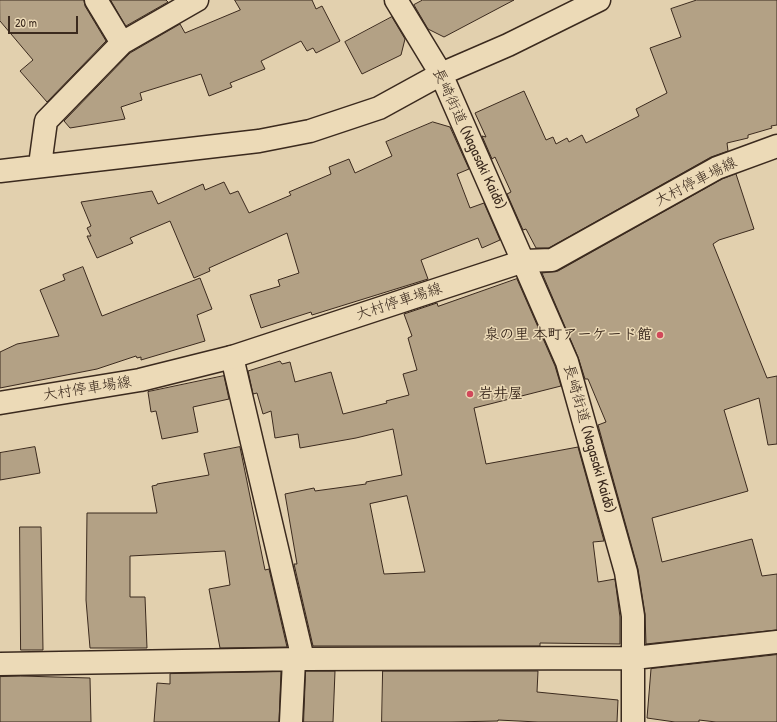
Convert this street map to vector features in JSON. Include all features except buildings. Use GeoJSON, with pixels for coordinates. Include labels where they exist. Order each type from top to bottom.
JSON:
{"type":"FeatureCollection","features":[{"type":"Feature","properties":{"kind":"street"},"geometry":{"type":"LineString","coordinates":[[96,0],[122,43]]}},
{"type":"Feature","properties":{"kind":"street"},"geometry":{"type":"LineString","coordinates":[[40,166],[46,121],[122,43],[197,0]]}},
{"type":"Feature","properties":{"kind":"street","name":"長崎街道 (Nagasaki Kaidō)"},"geometry":{"type":"LineString","coordinates":[[396,0],[441,74],[567,362],[626,572],[633,616],[633,722]]}},
{"type":"Feature","properties":{"kind":"street"},"geometry":{"type":"LineString","coordinates":[[0,171],[259,141],[310,131],[379,108],[441,74],[508,45],[599,0]]}},
{"type":"Feature","properties":{"kind":"street","name":"大村停車場線"},"geometry":{"type":"LineString","coordinates":[[0,403],[140,380],[232,357],[524,261],[552,260],[717,168],[777,146]]}},
{"type":"Feature","properties":{"kind":"street"},"geometry":{"type":"LineString","coordinates":[[232,357],[299,660],[291,722]]}},
{"type":"Feature","properties":{"kind":"street"},"geometry":{"type":"LineString","coordinates":[[0,664],[634,658],[777,642]]}},
{"type":"Feature","properties":{"kind":"place","name":"泉の里 本町アーケード館"},"geometry":{"type":"Point","coordinates":[660,335]}},
{"type":"Feature","properties":{"kind":"place","name":"岩井屋"},"geometry":{"type":"Point","coordinates":[470,394]}}]}
